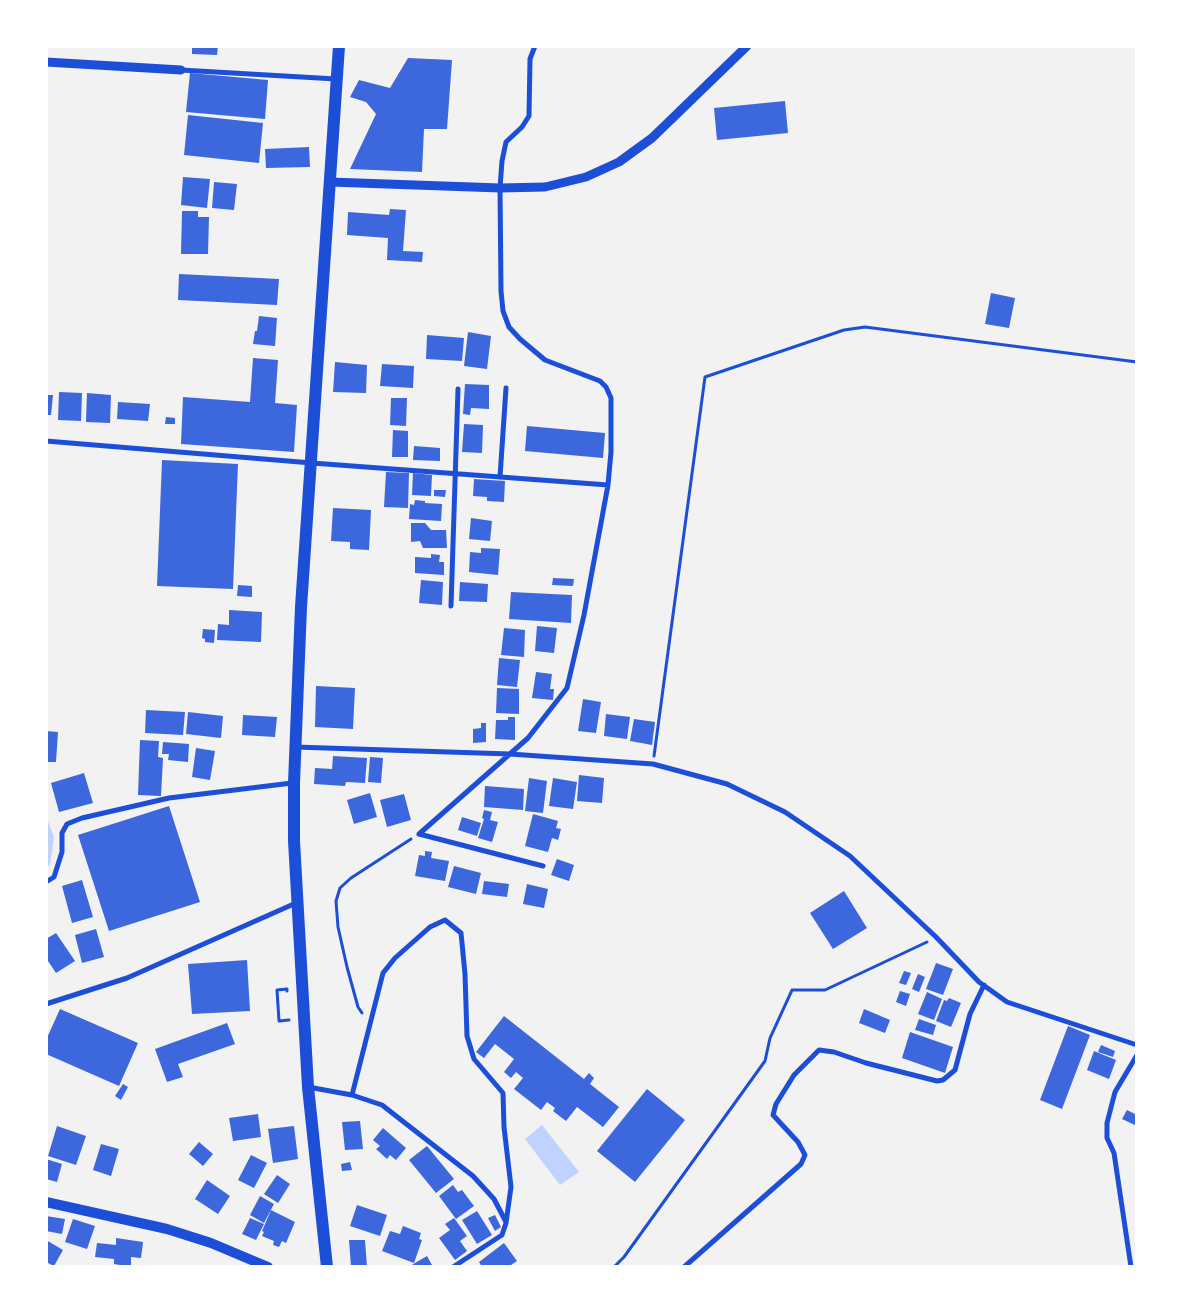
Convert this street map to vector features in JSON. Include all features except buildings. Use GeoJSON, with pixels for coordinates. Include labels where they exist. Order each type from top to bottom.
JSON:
{"type":"FeatureCollection","features":[{"type":"Feature","properties":{"kind":"main road"},"geometry":{"type":"LineString","coordinates":[[327,1267],[308,1087],[294,841],[294,746],[301,607],[339,46]]}},
{"type":"Feature","properties":{"kind":"main road"},"geometry":{"type":"LineString","coordinates":[[46,1202],[167,1229],[210,1243],[268,1267]]}},
{"type":"Feature","properties":{"kind":"street"},"geometry":{"type":"LineString","coordinates":[[419,834],[528,738],[567,688],[584,615],[608,485],[612,452],[611,408],[606,387],[600,380],[545,360],[509,327],[502,311],[500,188],[502,161],[506,142],[529,116],[530,59],[535,46]]}},
{"type":"Feature","properties":{"kind":"street"},"geometry":{"type":"LineString","coordinates":[[330,182],[500,188],[546,187],[586,177],[619,162],[652,138],[747,46]]}},
{"type":"Feature","properties":{"kind":"street"},"geometry":{"type":"LineString","coordinates":[[46,62],[336,79]]}},
{"type":"Feature","properties":{"kind":"street"},"geometry":{"type":"LineString","coordinates":[[500,477],[506,388]]}},
{"type":"Feature","properties":{"kind":"street"},"geometry":{"type":"LineString","coordinates":[[451,606],[458,389]]}},
{"type":"Feature","properties":{"kind":"street"},"geometry":{"type":"LineString","coordinates":[[46,441],[312,464],[608,485]]}},
{"type":"Feature","properties":{"kind":"street"},"geometry":{"type":"LineString","coordinates":[[294,746],[510,754],[653,764],[727,784],[785,812],[850,856],[984,985],[1007,1002],[1137,1045]]}},
{"type":"Feature","properties":{"kind":"street"},"geometry":{"type":"LineString","coordinates":[[46,882],[54,877],[62,852],[62,833],[66,824],[82,818],[169,798],[294,783]]}},
{"type":"Feature","properties":{"kind":"street"},"geometry":{"type":"LineString","coordinates":[[419,834],[543,866]]}},
{"type":"Feature","properties":{"kind":"street"},"geometry":{"type":"LineString","coordinates":[[46,1004],[128,978],[298,903]]}},
{"type":"Feature","properties":{"kind":"street"},"geometry":{"type":"LineString","coordinates":[[352,1094],[383,973],[395,958],[430,927],[445,920],[461,933],[465,974],[467,1036],[474,1059],[503,1093],[504,1127],[511,1187],[506,1223],[502,1235],[453,1267]]}},
{"type":"Feature","properties":{"kind":"street"},"geometry":{"type":"LineString","coordinates":[[684,1267],[801,1164],[805,1155],[798,1142],[773,1115],[776,1104],[794,1074],[820,1050],[834,1052],[866,1063],[936,1080],[944,1080],[955,1070],[970,1014],[984,985]]}},
{"type":"Feature","properties":{"kind":"street"},"geometry":{"type":"LineString","coordinates":[[1132,1267],[1114,1153],[1107,1138],[1107,1123],[1115,1092],[1137,1055]]}},
{"type":"Feature","properties":{"kind":"street"},"geometry":{"type":"LineString","coordinates":[[308,1087],[352,1094],[382,1105],[473,1176],[494,1199],[506,1223]]}},
{"type":"Feature","properties":{"kind":"path"},"geometry":{"type":"LineString","coordinates":[[653,764],[705,377],[844,330],[865,327],[1137,362]]}},
{"type":"Feature","properties":{"kind":"path"},"geometry":{"type":"LineString","coordinates":[[371,1022],[358,1007],[338,927],[336,901],[340,888],[351,878],[419,834]]}},
{"type":"Feature","properties":{"kind":"path"},"geometry":{"type":"LineString","coordinates":[[614,1267],[624,1257],[765,1061],[770,1038],[792,990],[825,990],[936,937]]}},
{"type":"Feature","properties":{"kind":"path"},"geometry":{"type":"LineString","coordinates":[[287,997],[287,989],[277,990],[280,1021],[289,1020]]}},
{"type":"Feature","properties":{"kind":"water"},"geometry":{"type":"Polygon","coordinates":[[[46,816],[54,837],[50,864],[46,869],[46,816]]]}},
{"type":"Feature","properties":{"kind":"water"},"geometry":{"type":"Polygon","coordinates":[[[542,1125],[579,1172],[560,1185],[525,1139],[542,1125]]]}}]}
